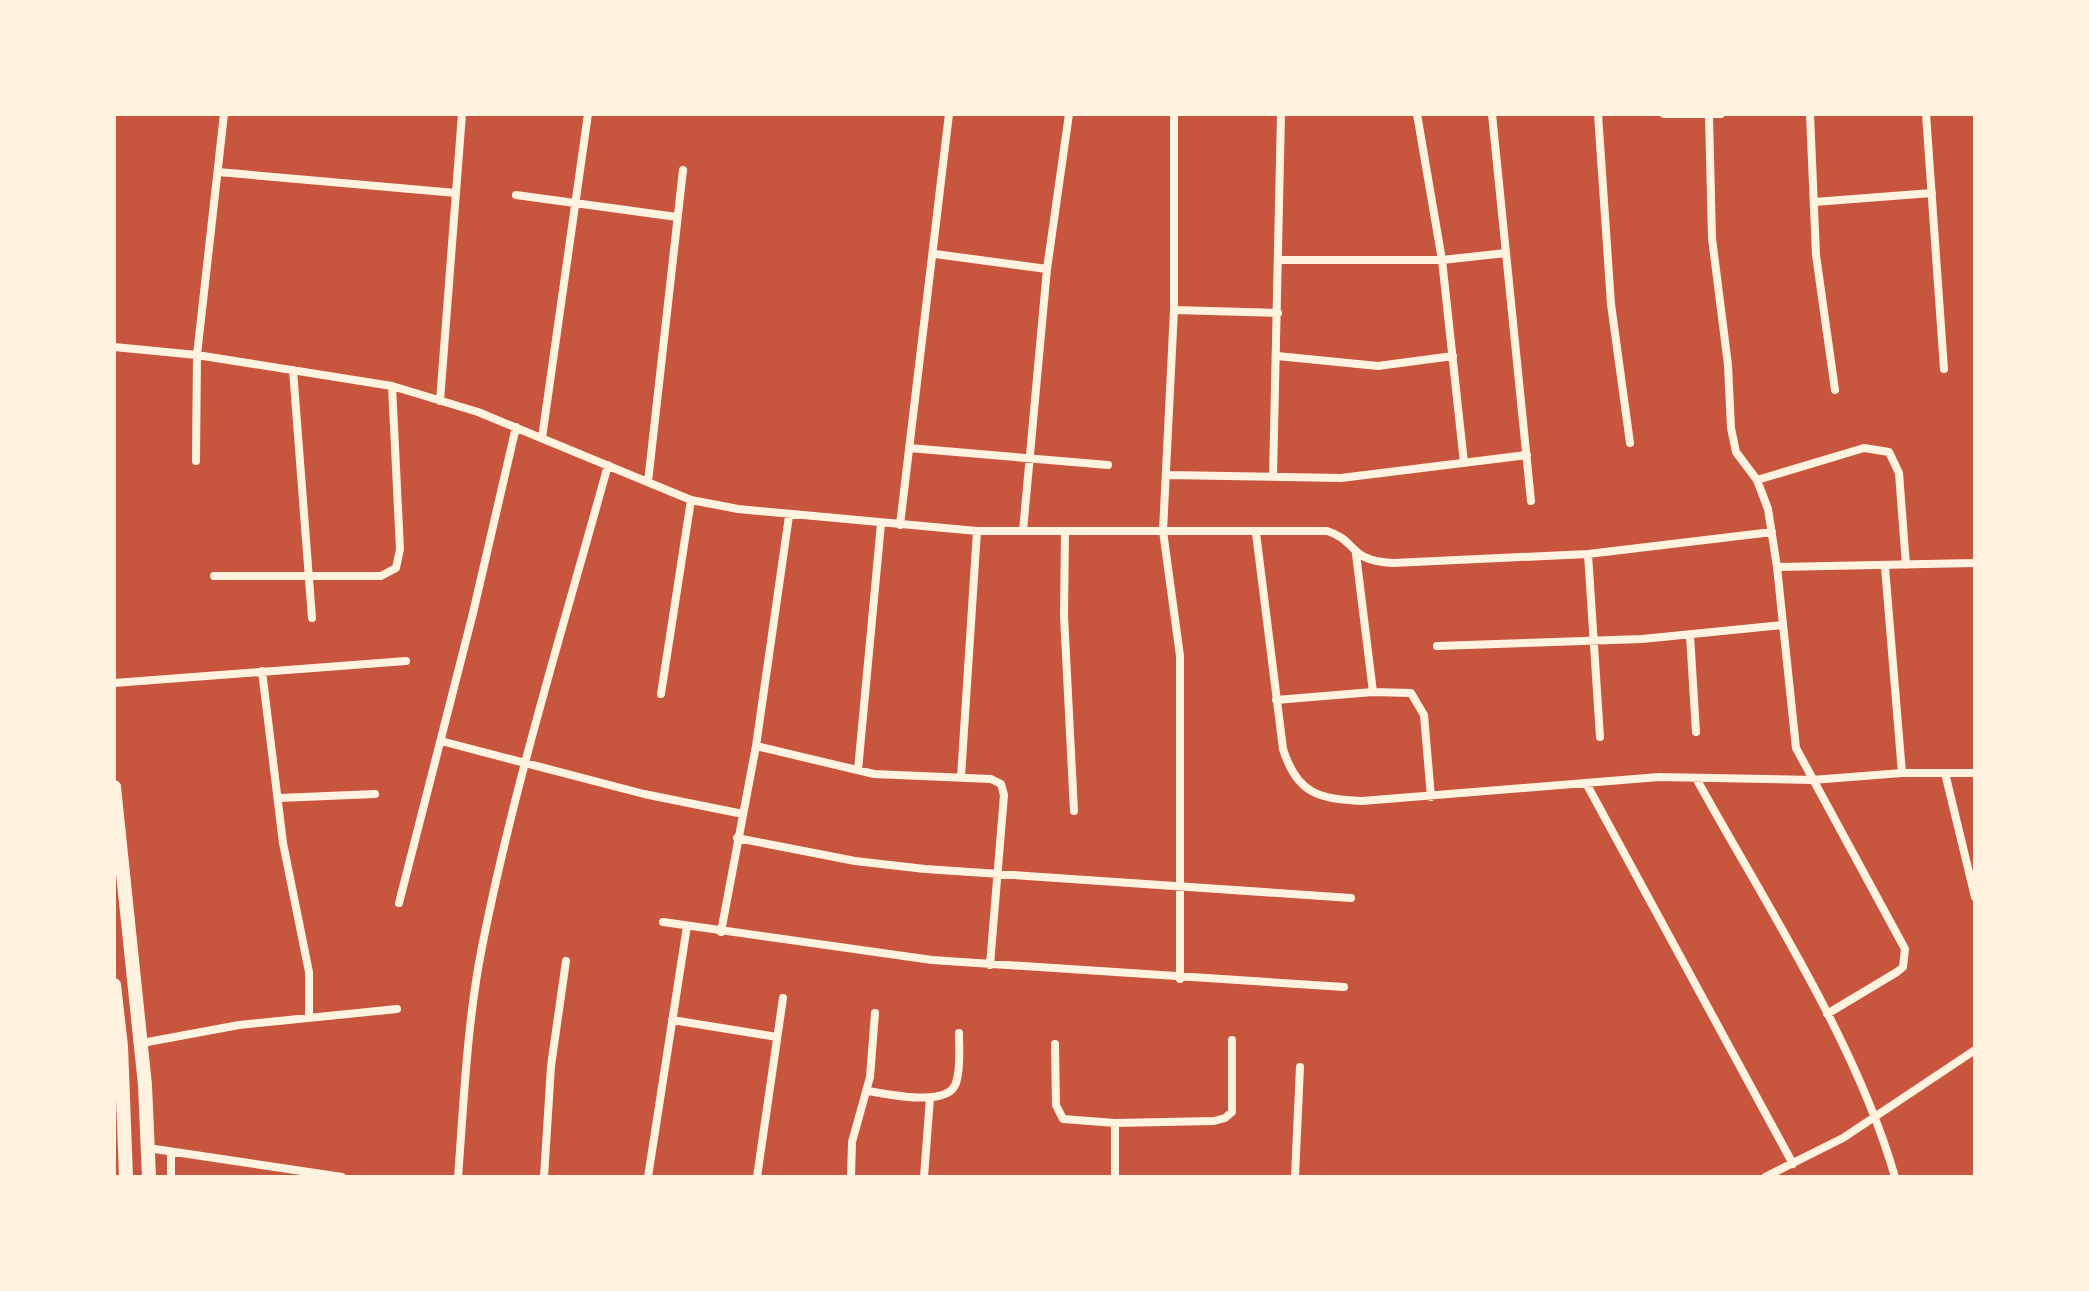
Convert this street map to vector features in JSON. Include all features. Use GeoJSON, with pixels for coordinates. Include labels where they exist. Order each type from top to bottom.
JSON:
{"type":"FeatureCollection","features":[{"type":"Feature","properties":{"kind":"main road"},"geometry":{"type":"LineString","coordinates":[[114,787],[142,1043],[149,1177]]}},
{"type":"Feature","properties":{"kind":"main road"},"geometry":{"type":"LineString","coordinates":[[114,985],[121,1046],[126,1177]]}},
{"type":"Feature","properties":{"kind":"street"},"geometry":{"type":"LineString","coordinates":[[196,461],[197,355],[224,114]]}},
{"type":"Feature","properties":{"kind":"street"},"geometry":{"type":"LineString","coordinates":[[440,401],[462,114]]}},
{"type":"Feature","properties":{"kind":"street"},"geometry":{"type":"LineString","coordinates":[[542,438],[588,114]]}},
{"type":"Feature","properties":{"kind":"street"},"geometry":{"type":"LineString","coordinates":[[900,525],[935,254],[949,114]]}},
{"type":"Feature","properties":{"kind":"street"},"geometry":{"type":"LineString","coordinates":[[1023,531],[1047,269],[1069,114]]}},
{"type":"Feature","properties":{"kind":"street"},"geometry":{"type":"LineString","coordinates":[[1174,114],[1174,310],[1163,531],[1180,656],[1180,979]]}},
{"type":"Feature","properties":{"kind":"street"},"geometry":{"type":"LineString","coordinates":[[1273,477],[1281,114]]}},
{"type":"Feature","properties":{"kind":"street"},"geometry":{"type":"LineString","coordinates":[[1417,114],[1442,260],[1464,463]]}},
{"type":"Feature","properties":{"kind":"street"},"geometry":{"type":"LineString","coordinates":[[1492,114],[1531,501]]}},
{"type":"Feature","properties":{"kind":"street"},"geometry":{"type":"LineString","coordinates":[[1598,114],[1610,292],[1630,443]]}},
{"type":"Feature","properties":{"kind":"street"},"geometry":{"type":"LineString","coordinates":[[1664,114],[1721,114]]}},
{"type":"Feature","properties":{"kind":"street"},"geometry":{"type":"LineString","coordinates":[[1810,114],[1816,255],[1835,390]]}},
{"type":"Feature","properties":{"kind":"street"},"geometry":{"type":"LineString","coordinates":[[1926,114],[1944,369]]}},
{"type":"Feature","properties":{"kind":"street"},"geometry":{"type":"LineString","coordinates":[[1709,115],[1712,238],[1728,365],[1731,428],[1736,452],[1757,480],[1768,509],[1796,748],[1901,940],[1906,959],[1897,972],[1827,1014]]}},
{"type":"Feature","properties":{"kind":"street"},"geometry":{"type":"LineString","coordinates":[[648,482],[683,170]]}},
{"type":"Feature","properties":{"kind":"street"},"geometry":{"type":"LineString","coordinates":[[218,172],[456,193]]}},
{"type":"Feature","properties":{"kind":"street"},"geometry":{"type":"LineString","coordinates":[[1814,202],[1932,193]]}},
{"type":"Feature","properties":{"kind":"street"},"geometry":{"type":"LineString","coordinates":[[516,195],[677,217]]}},
{"type":"Feature","properties":{"kind":"street"},"geometry":{"type":"LineString","coordinates":[[1280,260],[1442,260],[1506,253]]}},
{"type":"Feature","properties":{"kind":"street"},"geometry":{"type":"LineString","coordinates":[[935,254],[1047,269]]}},
{"type":"Feature","properties":{"kind":"street"},"geometry":{"type":"LineString","coordinates":[[1174,310],[1278,313]]}},
{"type":"Feature","properties":{"kind":"street"},"geometry":{"type":"LineString","coordinates":[[114,347],[197,355],[392,386],[516,427],[691,500],[789,516],[977,531],[1327,531],[1343,538],[1365,560],[1393,563],[1588,554],[1772,532]]}},
{"type":"Feature","properties":{"kind":"street"},"geometry":{"type":"LineString","coordinates":[[1277,356],[1378,366],[1453,356]]}},
{"type":"Feature","properties":{"kind":"street"},"geometry":{"type":"LineString","coordinates":[[293,370],[312,618]]}},
{"type":"Feature","properties":{"kind":"street"},"geometry":{"type":"LineString","coordinates":[[214,576],[381,576],[396,568],[400,549],[392,386]]}},
{"type":"Feature","properties":{"kind":"street"},"geometry":{"type":"LineString","coordinates":[[399,903],[516,427]]}},
{"type":"Feature","properties":{"kind":"street"},"geometry":{"type":"LineString","coordinates":[[909,448],[1108,465]]}},
{"type":"Feature","properties":{"kind":"street"},"geometry":{"type":"LineString","coordinates":[[1757,480],[1864,448],[1889,452],[1899,473],[1906,565]]}},
{"type":"Feature","properties":{"kind":"street"},"geometry":{"type":"LineString","coordinates":[[1167,475],[1341,478],[1527,455]]}},
{"type":"Feature","properties":{"kind":"street"},"geometry":{"type":"LineString","coordinates":[[458,1177],[471,1017],[482,947],[526,764],[608,465]]}},
{"type":"Feature","properties":{"kind":"street"},"geometry":{"type":"LineString","coordinates":[[661,694],[691,500]]}},
{"type":"Feature","properties":{"kind":"street"},"geometry":{"type":"LineString","coordinates":[[721,932],[756,746],[789,516]]}},
{"type":"Feature","properties":{"kind":"street"},"geometry":{"type":"LineString","coordinates":[[858,770],[881,524]]}},
{"type":"Feature","properties":{"kind":"street"},"geometry":{"type":"LineString","coordinates":[[961,777],[977,531]]}},
{"type":"Feature","properties":{"kind":"street"},"geometry":{"type":"LineString","coordinates":[[1065,531],[1064,616],[1074,811]]}},
{"type":"Feature","properties":{"kind":"street"},"geometry":{"type":"LineString","coordinates":[[1256,533],[1276,700],[1288,766],[1297,781],[1313,794],[1334,800],[1362,801],[1586,783],[1696,778],[1812,780],[1902,773],[1975,773]]}},
{"type":"Feature","properties":{"kind":"street"},"geometry":{"type":"LineString","coordinates":[[1356,554],[1373,692]]}},
{"type":"Feature","properties":{"kind":"street"},"geometry":{"type":"LineString","coordinates":[[1588,554],[1600,737]]}},
{"type":"Feature","properties":{"kind":"street"},"geometry":{"type":"LineString","coordinates":[[1777,567],[1975,563]]}},
{"type":"Feature","properties":{"kind":"street"},"geometry":{"type":"LineString","coordinates":[[1885,567],[1902,773]]}},
{"type":"Feature","properties":{"kind":"street"},"geometry":{"type":"LineString","coordinates":[[1437,646],[1594,641],[1782,625]]}},
{"type":"Feature","properties":{"kind":"street"},"geometry":{"type":"LineString","coordinates":[[1690,635],[1696,732]]}},
{"type":"Feature","properties":{"kind":"street"},"geometry":{"type":"LineString","coordinates":[[114,683],[406,661]]}},
{"type":"Feature","properties":{"kind":"street"},"geometry":{"type":"LineString","coordinates":[[262,671],[286,865],[308,963],[309,1017]]}},
{"type":"Feature","properties":{"kind":"street"},"geometry":{"type":"LineString","coordinates":[[1276,700],[1401,691],[1417,698],[1424,715],[1431,797]]}},
{"type":"Feature","properties":{"kind":"street"},"geometry":{"type":"LineString","coordinates":[[441,741],[644,794],[743,814]]}},
{"type":"Feature","properties":{"kind":"street"},"geometry":{"type":"LineString","coordinates":[[756,746],[858,770],[991,779],[1004,789],[990,965]]}},
{"type":"Feature","properties":{"kind":"street"},"geometry":{"type":"LineString","coordinates":[[1945,773],[1975,897]]}},
{"type":"Feature","properties":{"kind":"street"},"geometry":{"type":"LineString","coordinates":[[1696,778],[1827,1014],[1876,1117],[1895,1177]]}},
{"type":"Feature","properties":{"kind":"street"},"geometry":{"type":"LineString","coordinates":[[1586,783],[1793,1164]]}},
{"type":"Feature","properties":{"kind":"street"},"geometry":{"type":"LineString","coordinates":[[279,798],[375,794]]}},
{"type":"Feature","properties":{"kind":"street"},"geometry":{"type":"LineString","coordinates":[[737,838],[855,861],[998,876],[1351,898]]}},
{"type":"Feature","properties":{"kind":"street"},"geometry":{"type":"LineString","coordinates":[[663,922],[877,954],[990,965],[1344,987]]}},
{"type":"Feature","properties":{"kind":"street"},"geometry":{"type":"LineString","coordinates":[[648,1177],[687,926]]}},
{"type":"Feature","properties":{"kind":"street"},"geometry":{"type":"LineString","coordinates":[[544,1177],[551,1066],[566,961]]}},
{"type":"Feature","properties":{"kind":"street"},"geometry":{"type":"LineString","coordinates":[[757,1177],[783,998]]}},
{"type":"Feature","properties":{"kind":"street"},"geometry":{"type":"LineString","coordinates":[[142,1043],[239,1025],[397,1009]]}},
{"type":"Feature","properties":{"kind":"street"},"geometry":{"type":"LineString","coordinates":[[851,1177],[856,1123],[868,1091],[875,1013]]}},
{"type":"Feature","properties":{"kind":"street"},"geometry":{"type":"LineString","coordinates":[[672,1020],[777,1037]]}},
{"type":"Feature","properties":{"kind":"street"},"geometry":{"type":"LineString","coordinates":[[868,1091],[930,1098],[944,1096],[957,1082],[959,1033]]}},
{"type":"Feature","properties":{"kind":"street"},"geometry":{"type":"LineString","coordinates":[[1055,1044],[1058,1113],[1070,1121],[1115,1123],[1225,1118],[1232,1112],[1234,1099],[1232,1040]]}},
{"type":"Feature","properties":{"kind":"street"},"geometry":{"type":"LineString","coordinates":[[1765,1177],[1781,1175],[1793,1164],[1876,1117],[1975,1050]]}},
{"type":"Feature","properties":{"kind":"street"},"geometry":{"type":"LineString","coordinates":[[1295,1177],[1300,1067]]}},
{"type":"Feature","properties":{"kind":"street"},"geometry":{"type":"LineString","coordinates":[[924,1177],[930,1098]]}},
{"type":"Feature","properties":{"kind":"street"},"geometry":{"type":"LineString","coordinates":[[1115,1123],[1115,1177]]}},
{"type":"Feature","properties":{"kind":"street"},"geometry":{"type":"LineString","coordinates":[[148,1148],[342,1177]]}},
{"type":"Feature","properties":{"kind":"street"},"geometry":{"type":"LineString","coordinates":[[171,1152],[171,1177]]}}]}
